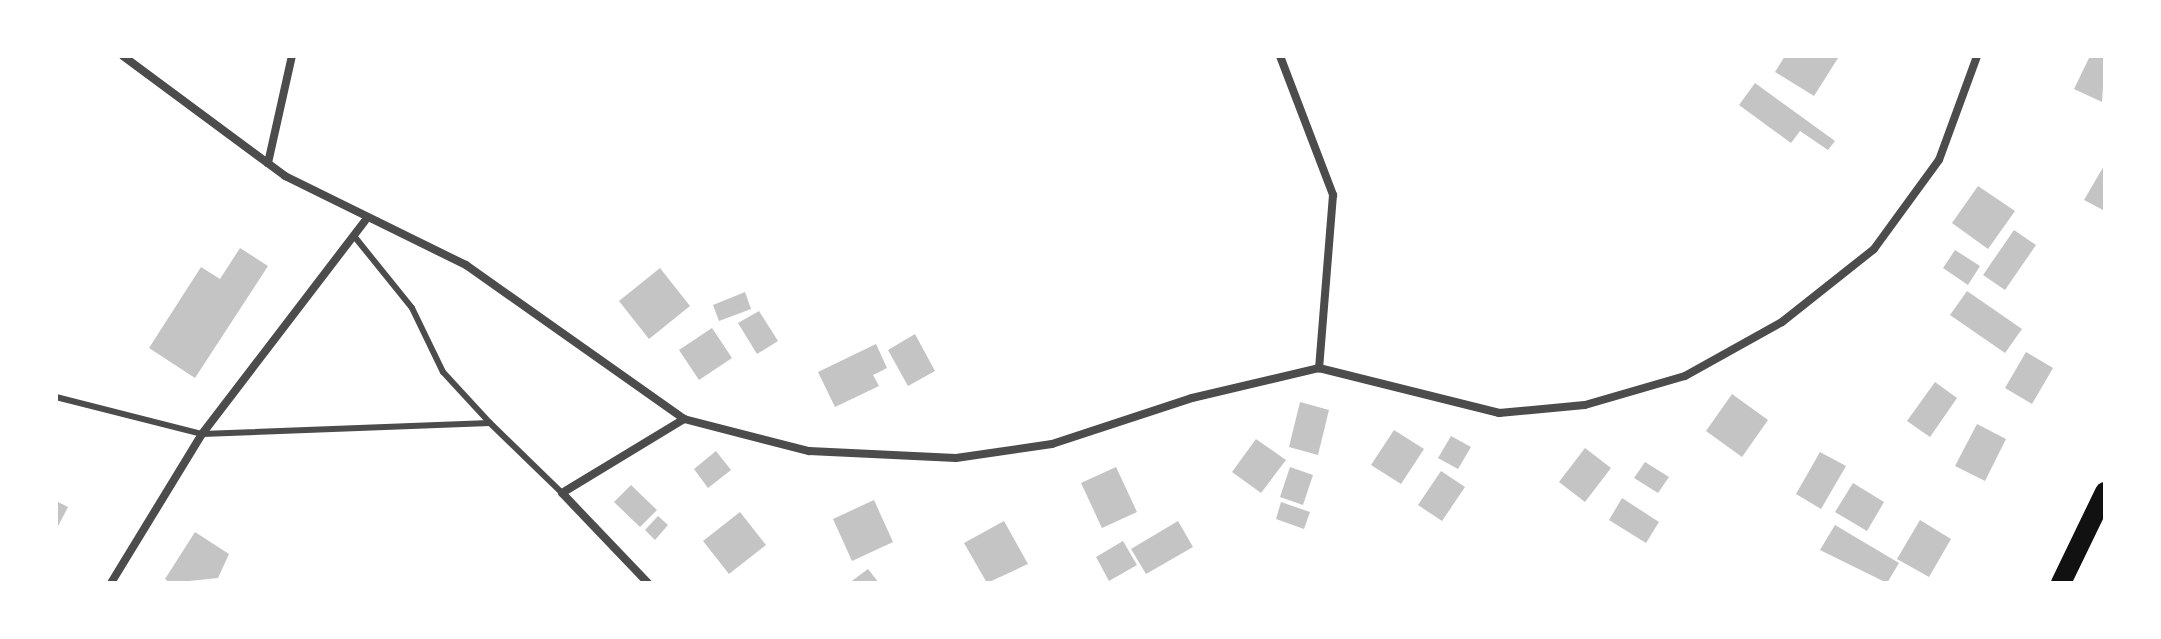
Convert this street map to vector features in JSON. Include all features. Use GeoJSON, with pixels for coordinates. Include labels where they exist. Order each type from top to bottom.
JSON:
{"type":"FeatureCollection","features":[{"type":"Feature","properties":{"kind":"main road"},"geometry":{"type":"LineString","coordinates":[[2061,583],[2105,492]]}},
{"type":"Feature","properties":{"kind":"street"},"geometry":{"type":"LineString","coordinates":[[123,56],[268,163],[365,221],[466,265],[586,343],[684,419],[809,451],[956,458],[1052,444],[1192,398],[1319,368],[1499,413],[1585,405],[1685,376],[1782,322],[1874,249],[1939,160],[1977,56]]}},
{"type":"Feature","properties":{"kind":"street"},"geometry":{"type":"LineString","coordinates":[[268,163],[292,56]]}},
{"type":"Feature","properties":{"kind":"street"},"geometry":{"type":"LineString","coordinates":[[1280,56],[1333,195],[1319,368]]}},
{"type":"Feature","properties":{"kind":"street"},"geometry":{"type":"LineString","coordinates":[[111,583],[202,434],[365,221]]}},
{"type":"Feature","properties":{"kind":"street"},"geometry":{"type":"LineString","coordinates":[[648,583],[562,493],[684,419]]}},
{"type":"Feature","properties":{"kind":"lane"},"geometry":{"type":"LineString","coordinates":[[354,236],[412,308],[443,372],[562,493]]}},
{"type":"Feature","properties":{"kind":"lane"},"geometry":{"type":"LineString","coordinates":[[56,397],[202,434],[490,423]]}},
{"type":"Feature","properties":{"kind":"building"},"geometry":{"type":"Polygon","coordinates":[[[1785,56],[1838,58],[1814,96],[1775,72],[1785,56]]]}},
{"type":"Feature","properties":{"kind":"building"},"geometry":{"type":"Polygon","coordinates":[[[2090,56],[2105,56],[2102,102],[2074,89],[2090,56]]]}},
{"type":"Feature","properties":{"kind":"building"},"geometry":{"type":"Polygon","coordinates":[[[1755,83],[1835,141],[1828,150],[1800,131],[1791,143],[1739,105],[1755,83]]]}},
{"type":"Feature","properties":{"kind":"building"},"geometry":{"type":"Polygon","coordinates":[[[2105,164],[2105,211],[2084,200],[2105,164]]]}},
{"type":"Feature","properties":{"kind":"building"},"geometry":{"type":"Polygon","coordinates":[[[1978,186],[2015,211],[1988,249],[1952,223],[1978,186]]]}},
{"type":"Feature","properties":{"kind":"building"},"geometry":{"type":"Polygon","coordinates":[[[2014,230],[2036,245],[2005,290],[1983,275],[2014,230]]]}},
{"type":"Feature","properties":{"kind":"building"},"geometry":{"type":"Polygon","coordinates":[[[240,248],[268,266],[195,378],[149,348],[201,267],[220,279],[240,248]]]}},
{"type":"Feature","properties":{"kind":"building"},"geometry":{"type":"Polygon","coordinates":[[[1955,250],[1980,266],[1968,285],[1943,268],[1955,250]]]}},
{"type":"Feature","properties":{"kind":"building"},"geometry":{"type":"Polygon","coordinates":[[[660,268],[690,306],[649,339],[619,301],[660,268]]]}},
{"type":"Feature","properties":{"kind":"building"},"geometry":{"type":"Polygon","coordinates":[[[1967,291],[2022,329],[2005,353],[1950,315],[1967,291]]]}},
{"type":"Feature","properties":{"kind":"building"},"geometry":{"type":"Polygon","coordinates":[[[745,292],[751,309],[719,321],[713,305],[745,292]]]}},
{"type":"Feature","properties":{"kind":"building"},"geometry":{"type":"Polygon","coordinates":[[[759,311],[778,341],[757,354],[738,323],[759,311]]]}},
{"type":"Feature","properties":{"kind":"building"},"geometry":{"type":"Polygon","coordinates":[[[712,328],[732,358],[699,380],[679,350],[712,328]]]}},
{"type":"Feature","properties":{"kind":"building"},"geometry":{"type":"Polygon","coordinates":[[[915,334],[935,371],[908,386],[888,350],[915,334]]]}},
{"type":"Feature","properties":{"kind":"building"},"geometry":{"type":"Polygon","coordinates":[[[876,344],[887,368],[873,375],[879,386],[835,407],[818,372],[876,344]]]}},
{"type":"Feature","properties":{"kind":"building"},"geometry":{"type":"Polygon","coordinates":[[[2026,352],[2053,368],[2032,404],[2005,388],[2026,352]]]}},
{"type":"Feature","properties":{"kind":"building"},"geometry":{"type":"Polygon","coordinates":[[[1935,382],[1957,398],[1930,437],[1907,421],[1935,382]]]}},
{"type":"Feature","properties":{"kind":"building"},"geometry":{"type":"Polygon","coordinates":[[[1732,394],[1768,420],[1742,457],[1706,431],[1732,394]]]}},
{"type":"Feature","properties":{"kind":"building"},"geometry":{"type":"Polygon","coordinates":[[[1300,402],[1329,410],[1318,455],[1289,447],[1300,402]]]}},
{"type":"Feature","properties":{"kind":"building"},"geometry":{"type":"Polygon","coordinates":[[[1977,424],[2006,439],[1985,481],[1955,466],[1977,424]]]}},
{"type":"Feature","properties":{"kind":"building"},"geometry":{"type":"Polygon","coordinates":[[[1394,430],[1424,449],[1401,484],[1371,465],[1394,430]]]}},
{"type":"Feature","properties":{"kind":"building"},"geometry":{"type":"Polygon","coordinates":[[[1451,436],[1471,447],[1458,469],[1438,458],[1451,436]]]}},
{"type":"Feature","properties":{"kind":"building"},"geometry":{"type":"Polygon","coordinates":[[[1256,439],[1286,460],[1261,493],[1232,472],[1256,439]]]}},
{"type":"Feature","properties":{"kind":"building"},"geometry":{"type":"Polygon","coordinates":[[[1585,448],[1611,468],[1585,502],[1559,482],[1585,448]]]}},
{"type":"Feature","properties":{"kind":"building"},"geometry":{"type":"Polygon","coordinates":[[[716,451],[731,470],[708,488],[694,469],[716,451]]]}},
{"type":"Feature","properties":{"kind":"building"},"geometry":{"type":"Polygon","coordinates":[[[1820,452],[1846,466],[1821,509],[1796,494],[1820,452]]]}},
{"type":"Feature","properties":{"kind":"building"},"geometry":{"type":"Polygon","coordinates":[[[1645,462],[1669,477],[1658,493],[1634,478],[1645,462]]]}},
{"type":"Feature","properties":{"kind":"building"},"geometry":{"type":"Polygon","coordinates":[[[1116,467],[1137,512],[1102,528],[1081,483],[1116,467]]]}},
{"type":"Feature","properties":{"kind":"building"},"geometry":{"type":"Polygon","coordinates":[[[1290,467],[1313,475],[1303,505],[1280,497],[1290,467]]]}},
{"type":"Feature","properties":{"kind":"building"},"geometry":{"type":"Polygon","coordinates":[[[1441,471],[1465,487],[1442,521],[1418,505],[1441,471]]]}},
{"type":"Feature","properties":{"kind":"building"},"geometry":{"type":"Polygon","coordinates":[[[1853,483],[1884,502],[1867,531],[1835,512],[1853,483]]]}},
{"type":"Feature","properties":{"kind":"building"},"geometry":{"type":"Polygon","coordinates":[[[631,485],[657,510],[640,527],[614,502],[631,485]]]}},
{"type":"Feature","properties":{"kind":"building"},"geometry":{"type":"Polygon","coordinates":[[[1622,498],[1659,522],[1646,543],[1609,520],[1622,498]]]}},
{"type":"Feature","properties":{"kind":"building"},"geometry":{"type":"Polygon","coordinates":[[[874,500],[893,542],[852,561],[833,519],[874,500]]]}},
{"type":"Feature","properties":{"kind":"building"},"geometry":{"type":"Polygon","coordinates":[[[56,501],[68,507],[56,530],[56,501]]]}},
{"type":"Feature","properties":{"kind":"building"},"geometry":{"type":"Polygon","coordinates":[[[1281,502],[1310,512],[1304,529],[1276,519],[1281,502]]]}},
{"type":"Feature","properties":{"kind":"building"},"geometry":{"type":"Polygon","coordinates":[[[740,512],[766,545],[729,574],[703,541],[740,512]]]}},
{"type":"Feature","properties":{"kind":"building"},"geometry":{"type":"Polygon","coordinates":[[[658,516],[668,525],[655,540],[645,530],[658,516]]]}},
{"type":"Feature","properties":{"kind":"building"},"geometry":{"type":"Polygon","coordinates":[[[1920,520],[1951,539],[1929,577],[1897,559],[1920,520]]]}},
{"type":"Feature","properties":{"kind":"building"},"geometry":{"type":"Polygon","coordinates":[[[1004,521],[1028,564],[987,583],[964,543],[1004,521]]]}},
{"type":"Feature","properties":{"kind":"building"},"geometry":{"type":"Polygon","coordinates":[[[1178,521],[1193,547],[1146,574],[1131,549],[1178,521]]]}},
{"type":"Feature","properties":{"kind":"building"},"geometry":{"type":"Polygon","coordinates":[[[1835,525],[1899,563],[1887,583],[1820,550],[1835,525]]]}},
{"type":"Feature","properties":{"kind":"building"},"geometry":{"type":"Polygon","coordinates":[[[195,532],[229,554],[218,578],[170,583],[165,579],[195,532]]]}},
{"type":"Feature","properties":{"kind":"building"},"geometry":{"type":"Polygon","coordinates":[[[1123,541],[1137,565],[1109,581],[1096,557],[1123,541]]]}},
{"type":"Feature","properties":{"kind":"building"},"geometry":{"type":"Polygon","coordinates":[[[868,569],[879,583],[849,583],[868,569]]]}}]}
